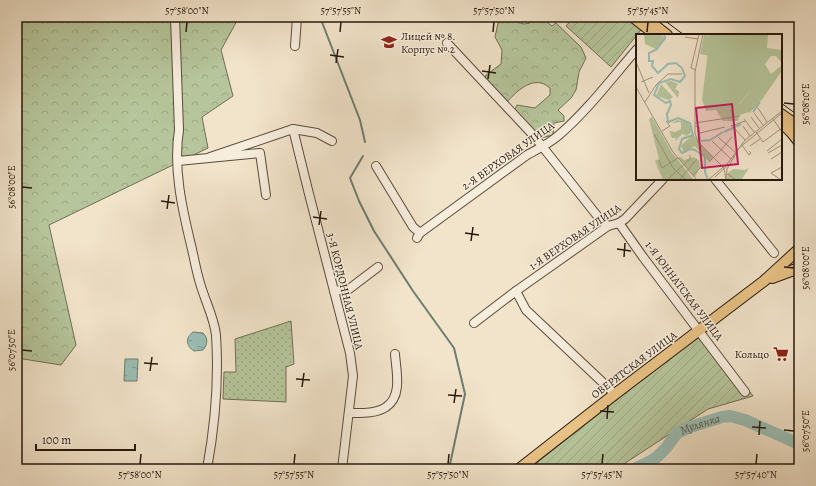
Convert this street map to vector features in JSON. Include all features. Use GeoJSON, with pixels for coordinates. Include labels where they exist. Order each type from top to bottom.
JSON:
{"type":"FeatureCollection","features":[{"type":"Feature","properties":{"kind":"main road"},"geometry":{"type":"LineString","coordinates":[[633,17],[652,34]]}},
{"type":"Feature","properties":{"kind":"main road"},"geometry":{"type":"LineString","coordinates":[[644,17],[666,34]]}},
{"type":"Feature","properties":{"kind":"main road"},"geometry":{"type":"LineString","coordinates":[[782,115],[799,127]]}},
{"type":"Feature","properties":{"kind":"main road"},"geometry":{"type":"LineString","coordinates":[[782,123],[799,142]]}},
{"type":"Feature","properties":{"kind":"main road","name":"ОВЕРЯТСКАЯ УЛИЦА"},"geometry":{"type":"LineString","coordinates":[[519,469],[764,281],[799,249]]}},
{"type":"Feature","properties":{"kind":"main road","name":"ОВЕРЯТСКАЯ УЛИЦА"},"geometry":{"type":"LineString","coordinates":[[764,281],[799,268]]}},
{"type":"Feature","properties":{"kind":"street"},"geometry":{"type":"LineString","coordinates":[[175,17],[179,130],[177,144],[183,211],[200,283],[215,325],[216,335],[216,407],[214,430],[207,469]]}},
{"type":"Feature","properties":{"kind":"street"},"geometry":{"type":"LineString","coordinates":[[295,46],[297,17]]}},
{"type":"Feature","properties":{"kind":"street"},"geometry":{"type":"LineString","coordinates":[[447,44],[534,136],[599,218],[608,226]]}},
{"type":"Feature","properties":{"kind":"street","name":"2-Я ВЕРХОВАЯ УЛИЦА"},"geometry":{"type":"LineString","coordinates":[[376,166],[418,235],[527,155],[558,136],[588,105],[636,50]]}},
{"type":"Feature","properties":{"kind":"street"},"geometry":{"type":"LineString","coordinates":[[210,157],[293,129],[317,133],[332,141]]}},
{"type":"Feature","properties":{"kind":"street","name":"3-Я КОРДОННАЯ УЛИЦА"},"geometry":{"type":"LineString","coordinates":[[293,129],[350,353],[353,376],[342,469]]}},
{"type":"Feature","properties":{"kind":"street"},"geometry":{"type":"LineString","coordinates":[[178,161],[260,153],[266,195]]}},
{"type":"Feature","properties":{"kind":"street","name":"1-Я ВЕРХОВАЯ УЛИЦА"},"geometry":{"type":"LineString","coordinates":[[474,323],[516,291],[608,226],[619,223],[663,180]]}},
{"type":"Feature","properties":{"kind":"street"},"geometry":{"type":"LineString","coordinates":[[716,180],[774,253]]}},
{"type":"Feature","properties":{"kind":"street","name":"1-Я ЮННАТСКАЯ УЛИЦА"},"geometry":{"type":"LineString","coordinates":[[619,223],[745,392]]}},
{"type":"Feature","properties":{"kind":"street"},"geometry":{"type":"LineString","coordinates":[[334,291],[349,289],[378,267]]}},
{"type":"Feature","properties":{"kind":"street"},"geometry":{"type":"LineString","coordinates":[[516,291],[526,310],[615,394]]}},
{"type":"Feature","properties":{"kind":"street"},"geometry":{"type":"LineString","coordinates":[[349,413],[386,408],[394,398],[398,381],[394,354]]}},
{"type":"Feature","properties":{"kind":"green space"},"geometry":{"type":"Polygon","coordinates":[[[17,17],[239,17],[221,50],[233,96],[202,117],[208,148],[49,225],[76,345],[61,365],[17,358],[17,17]]]}},
{"type":"Feature","properties":{"kind":"green space"},"geometry":{"type":"Polygon","coordinates":[[[529,17],[541,17],[552,26],[556,23],[581,47],[586,58],[579,72],[576,90],[571,98],[558,110],[564,116],[564,121],[554,123],[553,135],[541,138],[514,111],[517,105],[535,108],[550,95],[550,88],[542,83],[531,83],[518,91],[507,102],[485,78],[486,75],[501,64],[502,50],[495,37],[498,23],[504,19],[524,24],[530,23],[529,17]]]}},
{"type":"Feature","properties":{"kind":"green space"},"geometry":{"type":"Polygon","coordinates":[[[574,17],[625,17],[641,30],[636,34],[636,36],[611,67],[566,26],[574,17]]]}},
{"type":"Feature","properties":{"kind":"green space"},"geometry":{"type":"Polygon","coordinates":[[[291,321],[294,364],[286,367],[286,402],[223,399],[224,372],[236,372],[235,339],[291,321]]]}},
{"type":"Feature","properties":{"kind":"green space"},"geometry":{"type":"Polygon","coordinates":[[[704,331],[753,396],[708,409],[616,469],[529,469],[704,331]]]}},
{"type":"Feature","properties":{"kind":"water"},"geometry":{"type":"Polygon","coordinates":[[[193,332],[203,333],[206,337],[207,343],[203,350],[194,351],[189,347],[188,339],[190,334],[193,332]]]}},
{"type":"Feature","properties":{"kind":"water"},"geometry":{"type":"Polygon","coordinates":[[[125,359],[138,359],[137,381],[124,381],[125,359]]]}},
{"type":"Feature","properties":{"kind":"waterway"},"geometry":{"type":"LineString","coordinates":[[320,17],[360,120],[365,142]]}},
{"type":"Feature","properties":{"kind":"waterway"},"geometry":{"type":"LineString","coordinates":[[363,156],[350,178],[359,201],[374,231],[413,291],[454,348],[465,394],[449,469]]}},
{"type":"Feature","properties":{"kind":"waterway","name":"Мулянка"},"geometry":{"type":"LineString","coordinates":[[634,469],[657,457],[677,433],[690,427],[722,417],[730,416],[745,420],[799,444]]}},
{"type":"Feature","properties":{"kind":"tram line"},"geometry":{"type":"LineString","coordinates":[[660,17],[683,34]]}},
{"type":"Feature","properties":{"kind":"tram line"},"geometry":{"type":"LineString","coordinates":[[782,104],[799,116]]}},
{"type":"Feature","properties":{"kind":"place","name":"Лицей № 8. Корпус № 2"},"geometry":{"type":"Point","coordinates":[389,42]}},
{"type":"Feature","properties":{"kind":"place","name":"Кольцо"},"geometry":{"type":"Point","coordinates":[781,354]}}]}
